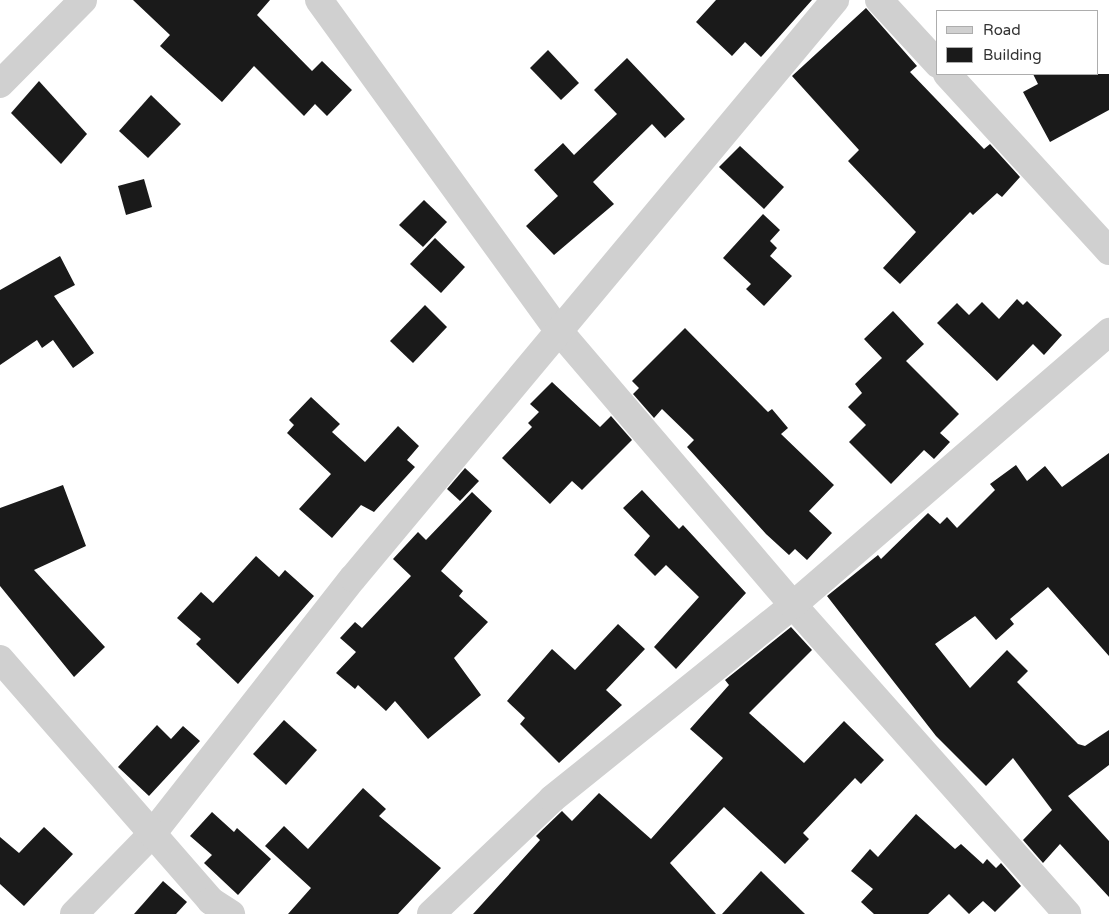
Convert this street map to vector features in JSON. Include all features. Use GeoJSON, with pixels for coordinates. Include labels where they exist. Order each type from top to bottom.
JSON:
{"type":"FeatureCollection","features":[{"type":"Feature","properties":{"kind":"street"},"geometry":{"type":"LineString","coordinates":[[0,84],[83,0]]}},
{"type":"Feature","properties":{"kind":"street"},"geometry":{"type":"LineString","coordinates":[[318,0],[559,331],[792,605],[1067,914]]}},
{"type":"Feature","properties":{"kind":"street"},"geometry":{"type":"LineString","coordinates":[[74,914],[152,834],[354,578],[835,0]]}},
{"type":"Feature","properties":{"kind":"street"},"geometry":{"type":"LineString","coordinates":[[880,0],[936,62]]}},
{"type":"Feature","properties":{"kind":"street"},"geometry":{"type":"LineString","coordinates":[[948,75],[1109,251]]}},
{"type":"Feature","properties":{"kind":"street"},"geometry":{"type":"LineString","coordinates":[[431,914],[552,799],[792,605],[1109,332]]}},
{"type":"Feature","properties":{"kind":"street"},"geometry":{"type":"LineString","coordinates":[[0,659],[210,901],[232,914]]}},
{"type":"Feature","properties":{"kind":"building"},"geometry":{"type":"Polygon","coordinates":[[[133,0],[270,0],[257,15],[312,71],[322,61],[352,90],[327,116],[315,104],[304,116],[254,66],[222,102],[160,46],[170,35],[133,0]]]}},
{"type":"Feature","properties":{"kind":"building"},"geometry":{"type":"Polygon","coordinates":[[[716,0],[812,0],[761,57],[745,42],[732,56],[696,22],[716,0]]]}},
{"type":"Feature","properties":{"kind":"building"},"geometry":{"type":"Polygon","coordinates":[[[866,8],[917,66],[910,72],[984,149],[990,144],[1020,177],[1002,197],[997,193],[973,215],[970,212],[900,284],[883,268],[916,232],[848,161],[859,150],[792,76],[866,8]]]}},
{"type":"Feature","properties":{"kind":"building"},"geometry":{"type":"Polygon","coordinates":[[[548,50],[579,83],[561,100],[530,68],[548,50]]]}},
{"type":"Feature","properties":{"kind":"building"},"geometry":{"type":"Polygon","coordinates":[[[627,58],[685,119],[665,138],[652,124],[593,182],[614,204],[554,255],[526,226],[558,196],[534,170],[563,143],[574,155],[617,114],[594,90],[627,58]]]}},
{"type":"Feature","properties":{"kind":"building"},"geometry":{"type":"Polygon","coordinates":[[[1109,74],[1109,110],[1050,142],[1023,92],[1038,84],[1034,75],[1109,74]]]}},
{"type":"Feature","properties":{"kind":"building"},"geometry":{"type":"Polygon","coordinates":[[[39,81],[87,134],[61,164],[11,113],[39,81]]]}},
{"type":"Feature","properties":{"kind":"building"},"geometry":{"type":"Polygon","coordinates":[[[151,95],[181,124],[148,158],[119,131],[151,95]]]}},
{"type":"Feature","properties":{"kind":"building"},"geometry":{"type":"Polygon","coordinates":[[[740,146],[784,187],[764,209],[719,167],[740,146]]]}},
{"type":"Feature","properties":{"kind":"building"},"geometry":{"type":"Polygon","coordinates":[[[144,179],[152,207],[126,215],[118,186],[144,179]]]}},
{"type":"Feature","properties":{"kind":"building"},"geometry":{"type":"Polygon","coordinates":[[[424,200],[447,222],[423,247],[399,225],[424,200]]]}},
{"type":"Feature","properties":{"kind":"building"},"geometry":{"type":"Polygon","coordinates":[[[763,214],[780,230],[770,241],[777,248],[770,256],[792,276],[764,306],[746,289],[751,284],[723,258],[763,214]]]}},
{"type":"Feature","properties":{"kind":"building"},"geometry":{"type":"Polygon","coordinates":[[[435,238],[465,267],[441,293],[410,264],[435,238]]]}},
{"type":"Feature","properties":{"kind":"building"},"geometry":{"type":"Polygon","coordinates":[[[60,256],[75,285],[54,296],[94,353],[73,368],[53,340],[42,348],[37,340],[0,365],[0,290],[60,256]]]}},
{"type":"Feature","properties":{"kind":"building"},"geometry":{"type":"Polygon","coordinates":[[[1017,299],[1023,305],[1027,301],[1062,335],[1044,355],[1033,344],[997,381],[937,323],[957,303],[969,315],[982,302],[999,319],[1017,299]]]}},
{"type":"Feature","properties":{"kind":"building"},"geometry":{"type":"Polygon","coordinates":[[[425,305],[447,327],[413,363],[390,341],[425,305]]]}},
{"type":"Feature","properties":{"kind":"building"},"geometry":{"type":"Polygon","coordinates":[[[893,311],[924,344],[906,361],[959,414],[940,433],[950,442],[934,459],[924,450],[891,484],[849,442],[866,425],[848,407],[862,393],[855,384],[882,358],[864,339],[893,311]]]}},
{"type":"Feature","properties":{"kind":"building"},"geometry":{"type":"Polygon","coordinates":[[[685,328],[768,412],[772,409],[788,428],[781,434],[834,485],[809,511],[832,533],[807,560],[795,549],[789,555],[766,534],[687,447],[694,440],[662,409],[654,418],[633,394],[639,388],[632,381],[685,328]]]}},
{"type":"Feature","properties":{"kind":"building"},"geometry":{"type":"Polygon","coordinates":[[[552,382],[600,427],[611,416],[632,440],[582,490],[572,481],[550,504],[502,458],[532,427],[528,423],[539,412],[530,404],[552,382]]]}},
{"type":"Feature","properties":{"kind":"building"},"geometry":{"type":"Polygon","coordinates":[[[311,397],[340,424],[332,432],[365,462],[398,426],[419,446],[407,460],[415,467],[374,512],[361,505],[332,538],[299,509],[331,474],[287,433],[294,425],[289,420],[311,397]]]}},
{"type":"Feature","properties":{"kind":"building"},"geometry":{"type":"Polygon","coordinates":[[[1109,453],[1109,656],[1048,587],[1010,619],[1014,624],[996,640],[975,616],[935,644],[970,688],[1007,650],[1028,671],[1017,682],[1078,744],[1085,746],[1109,730],[1109,765],[1068,796],[1109,841],[1109,897],[1060,844],[1043,863],[1023,840],[1052,810],[1013,758],[986,786],[936,736],[827,596],[878,555],[881,559],[928,513],[940,524],[947,517],[957,528],[995,490],[990,484],[1016,465],[1027,481],[1045,466],[1062,487],[1109,453]]]}},
{"type":"Feature","properties":{"kind":"building"},"geometry":{"type":"Polygon","coordinates":[[[465,468],[479,481],[460,501],[447,489],[465,468]]]}},
{"type":"Feature","properties":{"kind":"building"},"geometry":{"type":"Polygon","coordinates":[[[63,485],[86,546],[34,570],[105,647],[74,677],[0,586],[0,508],[63,485]]]}},
{"type":"Feature","properties":{"kind":"building"},"geometry":{"type":"Polygon","coordinates":[[[642,490],[679,529],[683,525],[746,593],[676,669],[654,647],[699,597],[666,565],[655,576],[634,555],[650,536],[623,508],[642,490]]]}},
{"type":"Feature","properties":{"kind":"building"},"geometry":{"type":"Polygon","coordinates":[[[472,492],[492,511],[441,571],[463,591],[459,596],[488,622],[454,658],[481,695],[428,739],[395,701],[386,711],[358,685],[355,689],[336,673],[356,652],[340,638],[355,622],[362,628],[411,576],[393,559],[418,532],[426,540],[472,492]]]}},
{"type":"Feature","properties":{"kind":"building"},"geometry":{"type":"Polygon","coordinates":[[[256,556],[279,577],[285,570],[314,596],[238,684],[196,644],[201,639],[177,618],[201,592],[213,603],[256,556]]]}},
{"type":"Feature","properties":{"kind":"building"},"geometry":{"type":"Polygon","coordinates":[[[618,624],[645,649],[606,690],[622,705],[559,763],[520,724],[525,718],[507,701],[552,649],[575,670],[618,624]]]}},
{"type":"Feature","properties":{"kind":"building"},"geometry":{"type":"Polygon","coordinates":[[[791,627],[812,650],[749,713],[804,763],[844,721],[884,760],[861,784],[855,778],[803,833],[809,839],[785,864],[724,807],[670,863],[716,914],[473,914],[540,840],[536,836],[562,811],[572,821],[599,793],[651,839],[723,758],[690,729],[729,685],[725,680],[791,627]]]}},
{"type":"Feature","properties":{"kind":"building"},"geometry":{"type":"Polygon","coordinates":[[[284,720],[317,750],[286,785],[253,754],[284,720]]]}},
{"type":"Feature","properties":{"kind":"building"},"geometry":{"type":"Polygon","coordinates":[[[157,725],[171,739],[183,726],[200,741],[149,796],[118,767],[157,725]]]}},
{"type":"Feature","properties":{"kind":"building"},"geometry":{"type":"Polygon","coordinates":[[[363,788],[386,809],[379,816],[441,868],[398,914],[288,914],[311,888],[265,846],[284,826],[308,849],[363,788]]]}},
{"type":"Feature","properties":{"kind":"building"},"geometry":{"type":"Polygon","coordinates":[[[212,812],[234,832],[237,828],[271,859],[238,895],[204,863],[212,855],[190,836],[212,812]]]}},
{"type":"Feature","properties":{"kind":"building"},"geometry":{"type":"Polygon","coordinates":[[[916,814],[955,849],[961,844],[983,864],[987,859],[996,868],[1001,863],[1021,886],[995,912],[983,901],[969,914],[949,894],[928,914],[874,914],[861,902],[873,889],[851,871],[870,849],[878,857],[916,814]]]}},
{"type":"Feature","properties":{"kind":"building"},"geometry":{"type":"Polygon","coordinates":[[[44,827],[73,854],[24,906],[0,884],[0,837],[19,853],[44,827]]]}},
{"type":"Feature","properties":{"kind":"building"},"geometry":{"type":"Polygon","coordinates":[[[761,871],[805,914],[722,914],[761,871]]]}},
{"type":"Feature","properties":{"kind":"building"},"geometry":{"type":"Polygon","coordinates":[[[163,881],[187,902],[176,914],[134,914],[163,881]]]}}]}
